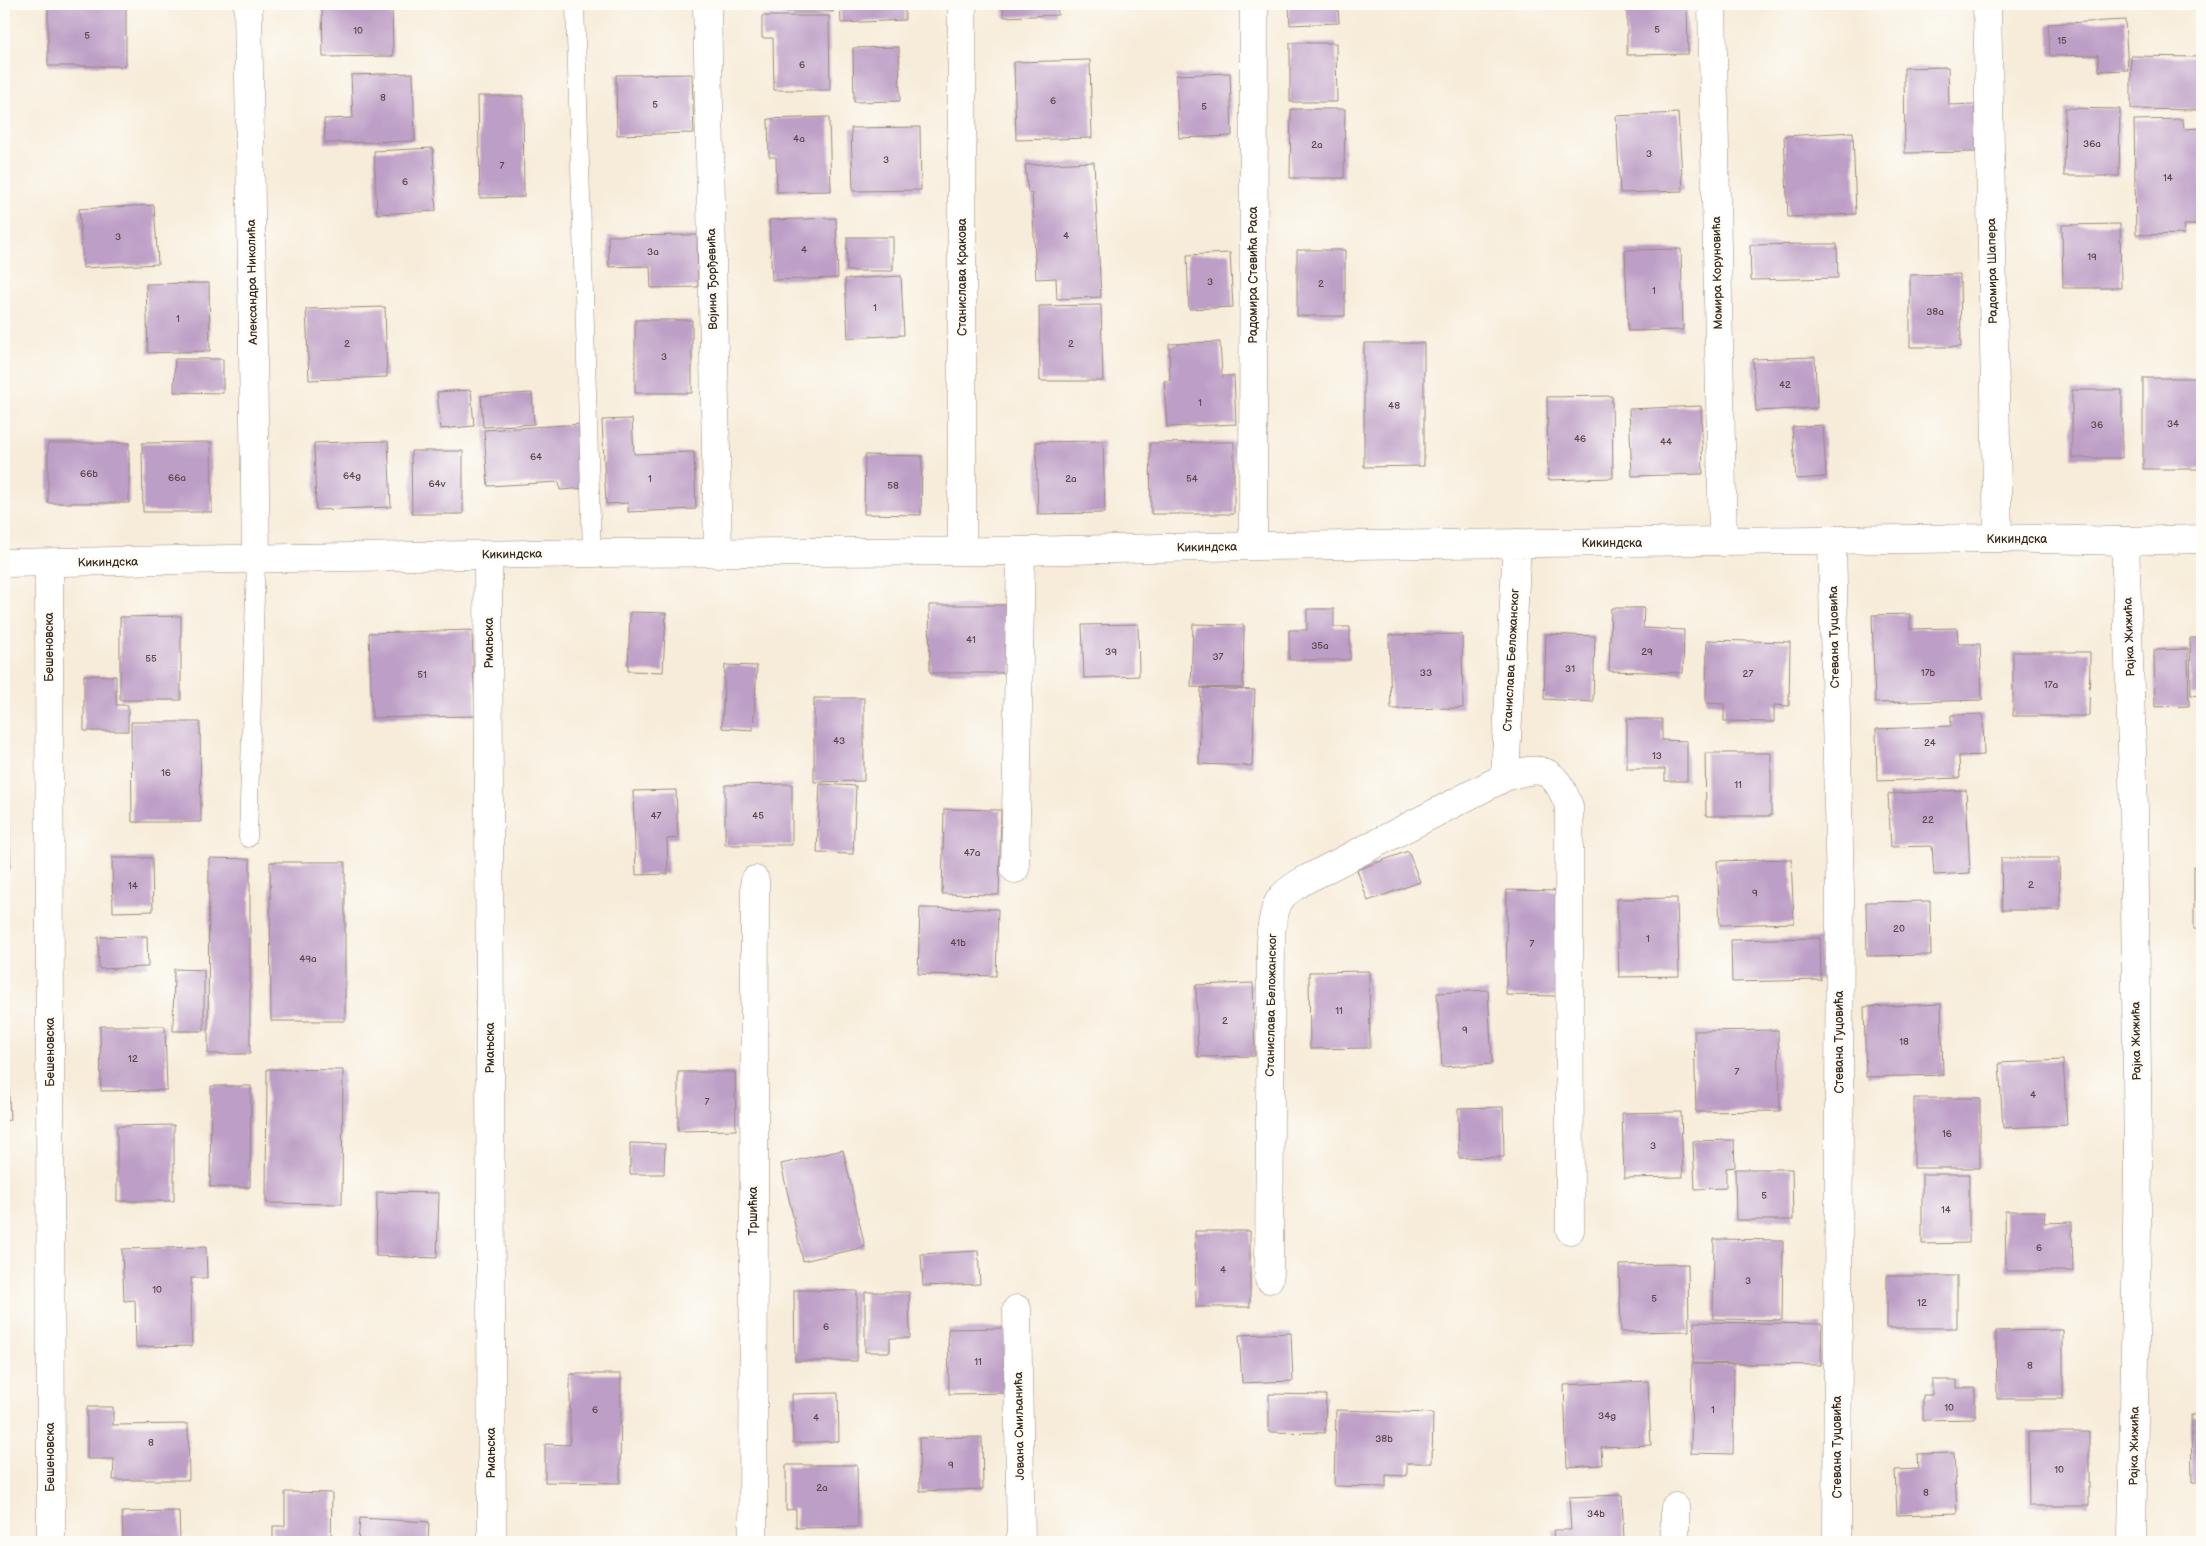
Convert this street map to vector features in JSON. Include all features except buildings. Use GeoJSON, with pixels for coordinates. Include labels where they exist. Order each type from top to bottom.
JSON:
{"type":"FeatureCollection","features":[{"type":"Feature","properties":{"kind":"street","name":"Александра Николића"},"geometry":{"type":"LineString","coordinates":[[248,4],[256,560]]}},
{"type":"Feature","properties":{"kind":"street","name":"Војина Ђорђевића"},"geometry":{"type":"LineString","coordinates":[[707,4],[718,554]]}},
{"type":"Feature","properties":{"kind":"street","name":"Станислава Кракова"},"geometry":{"type":"LineString","coordinates":[[962,4],[962,550]]}},
{"type":"Feature","properties":{"kind":"street","name":"Радомира Стевића Раса"},"geometry":{"type":"LineString","coordinates":[[1253,546],[1254,4]]}},
{"type":"Feature","properties":{"kind":"street","name":"Момира Коруновића"},"geometry":{"type":"LineString","coordinates":[[1712,4],[1722,542]]}},
{"type":"Feature","properties":{"kind":"street","name":"Радомира Шапера"},"geometry":{"type":"LineString","coordinates":[[1987,4],[1998,538]]}},
{"type":"Feature","properties":{"kind":"street","name":"Кикиндска"},"geometry":{"type":"LineString","coordinates":[[4,563],[256,560],[488,554],[1021,551],[1253,546],[1832,542],[1998,538],[2126,541],[2202,539]]}},
{"type":"Feature","properties":{"kind":"street","name":"Рајка Жижића"},"geometry":{"type":"LineString","coordinates":[[2126,541],[2134,809],[2138,1164],[2132,1542]]}},
{"type":"Feature","properties":{"kind":"street","name":"Стевана Туцовића"},"geometry":{"type":"LineString","coordinates":[[1832,542],[1840,892],[1836,1542]]}},
{"type":"Feature","properties":{"kind":"street","name":"Станислава Беложанског"},"geometry":{"type":"LineString","coordinates":[[1505,777],[1517,543]]}},
{"type":"Feature","properties":{"kind":"street"},"geometry":{"type":"LineString","coordinates":[[1015,869],[1021,551]]}},
{"type":"Feature","properties":{"kind":"street","name":"Рмањска"},"geometry":{"type":"LineString","coordinates":[[488,554],[492,1542]]}},
{"type":"Feature","properties":{"kind":"street","name":"Бешеновска"},"geometry":{"type":"LineString","coordinates":[[49,563],[51,1542]]}},
{"type":"Feature","properties":{"kind":"street","name":"Станислава Беложанског"},"geometry":{"type":"LineString","coordinates":[[1269,1279],[1271,931],[1276,904],[1288,890],[1303,881],[1505,777],[1529,769],[1546,772],[1561,787],[1569,806],[1570,1230]]}},
{"type":"Feature","properties":{"kind":"street","name":"Тршићка"},"geometry":{"type":"LineString","coordinates":[[753,1542],[755,880]]}},
{"type":"Feature","properties":{"kind":"street","name":"Јована Смиљанића"},"geometry":{"type":"LineString","coordinates":[[1016,1309],[1021,1542]]}},
{"type":"Feature","properties":{"kind":"street"},"geometry":{"type":"LineString","coordinates":[[1675,1507],[1675,1542]]}},
{"type":"Feature","properties":{"kind":"lane"},"geometry":{"type":"LineString","coordinates":[[575,4],[592,553]]}},
{"type":"Feature","properties":{"kind":"lane"},"geometry":{"type":"LineString","coordinates":[[248,838],[256,560]]}}]}
